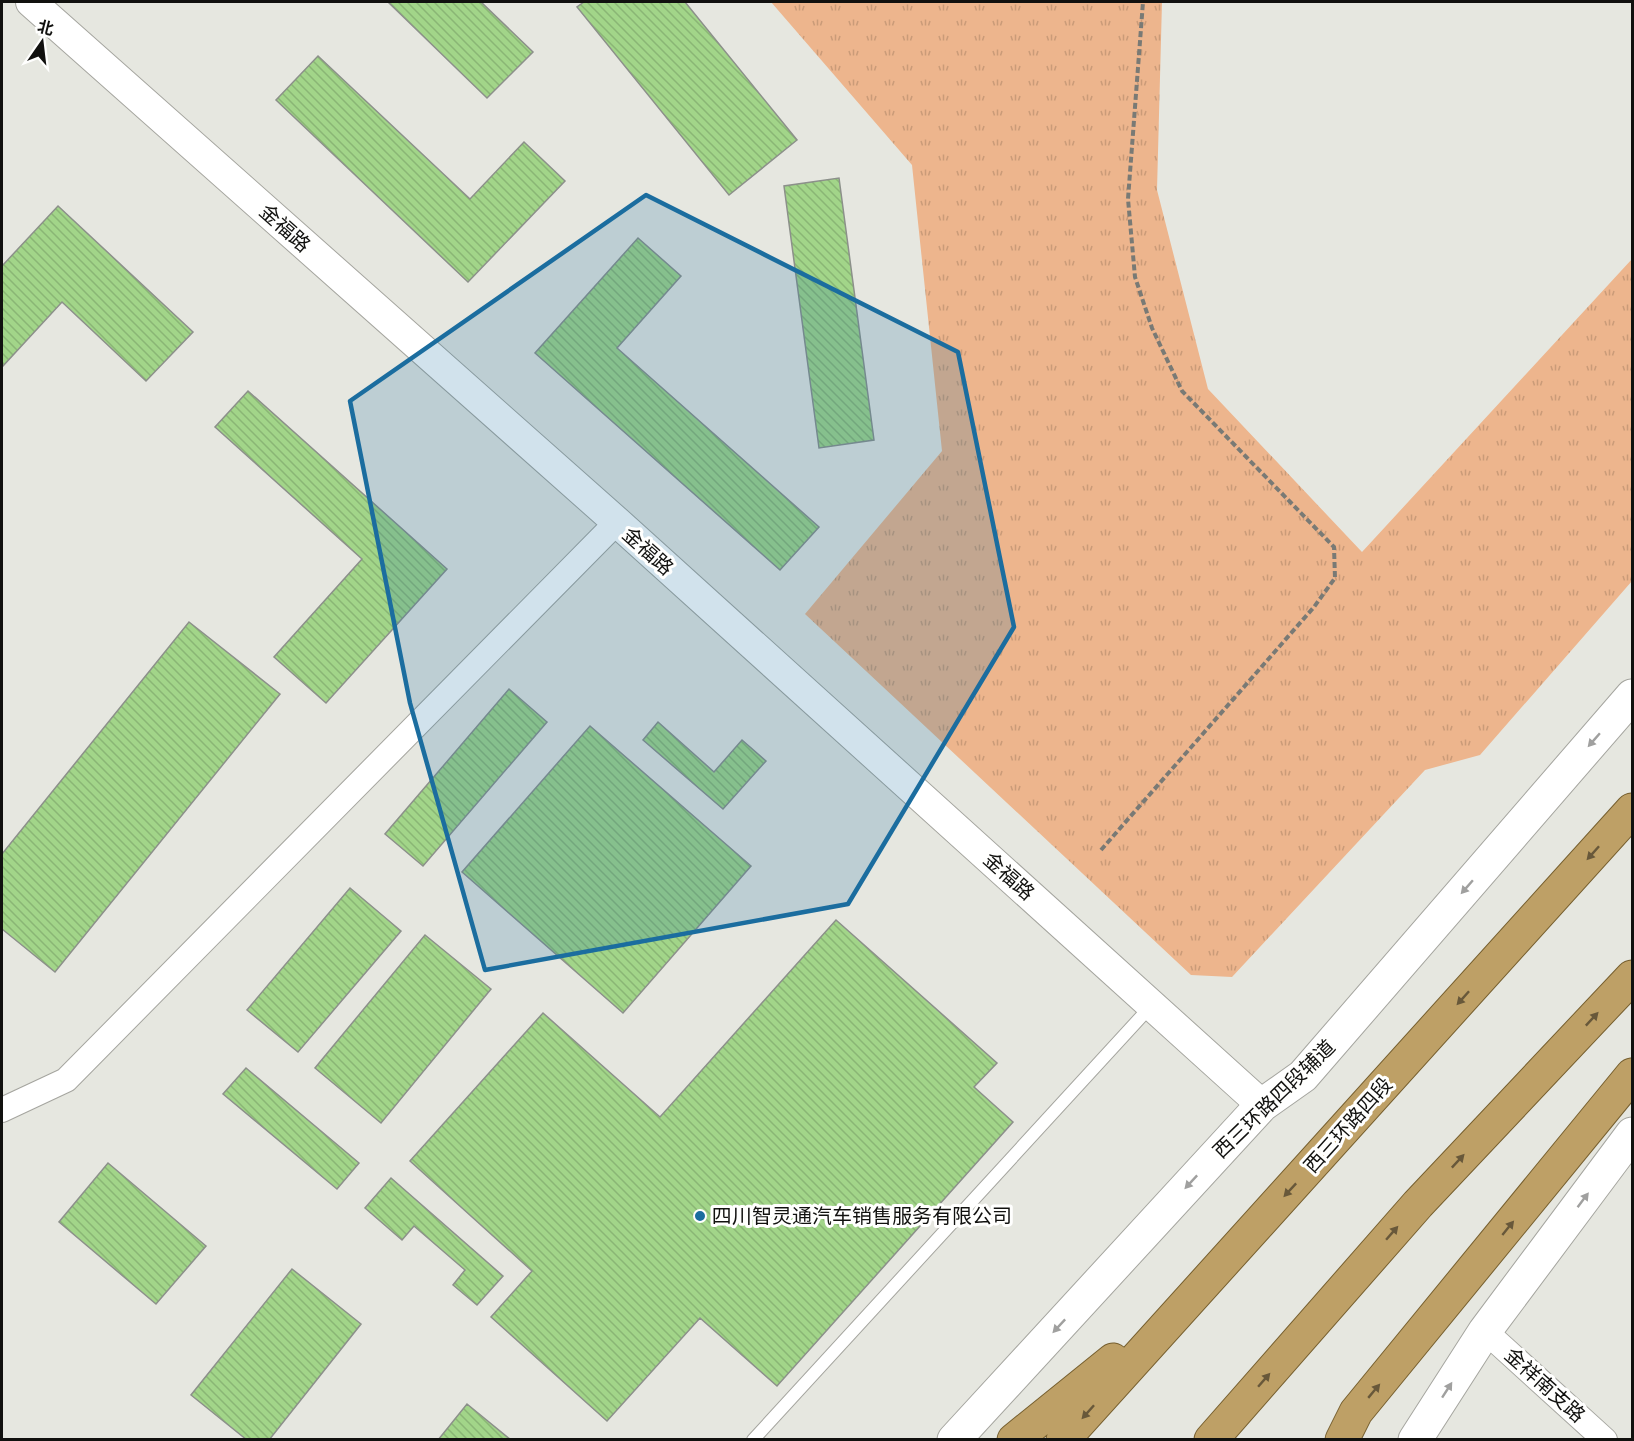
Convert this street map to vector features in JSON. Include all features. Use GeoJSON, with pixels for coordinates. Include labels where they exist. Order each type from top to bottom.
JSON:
{"type":"FeatureCollection","features":[{"type":"Feature","properties":{"kind":"highway","name":"西三环路四段"},"geometry":{"type":"LineString","coordinates":[[1063,1440],[1632,810]]}},
{"type":"Feature","properties":{"kind":"highway"},"geometry":{"type":"LineString","coordinates":[[1211,1440],[1229,1426],[1418,1204],[1632,977]]}},
{"type":"Feature","properties":{"kind":"highway"},"geometry":{"type":"LineString","coordinates":[[1342,1440],[1356,1412],[1632,1076]]}},
{"type":"Feature","properties":{"kind":"highway"},"geometry":{"type":"LineString","coordinates":[[1014,1440],[1185,1303]]}},
{"type":"Feature","properties":{"kind":"main road","name":"西三环路四段辅道"},"geometry":{"type":"LineString","coordinates":[[954,1440],[1262,1105],[1303,1076],[1632,696]]}},
{"type":"Feature","properties":{"kind":"main road"},"geometry":{"type":"LineString","coordinates":[[1415,1440],[1485,1331],[1632,1134]]}},
{"type":"Feature","properties":{"kind":"street","name":"金福路"},"geometry":{"type":"LineString","coordinates":[[31,2],[617,522],[1262,1105]]}},
{"type":"Feature","properties":{"kind":"street"},"geometry":{"type":"LineString","coordinates":[[2,1110],[66,1080],[617,522]]}},
{"type":"Feature","properties":{"kind":"street","name":"金祥南支路"},"geometry":{"type":"LineString","coordinates":[[1485,1331],[1605,1440]]}},
{"type":"Feature","properties":{"kind":"lane"},"geometry":{"type":"LineString","coordinates":[[753,1440],[1152,1005]]}},
{"type":"Feature","properties":{"kind":"path"},"geometry":{"type":"LineString","coordinates":[[1101,850],[1314,607],[1335,578],[1334,547],[1182,391],[1152,328],[1135,277],[1128,199],[1143,2]]}},
{"type":"Feature","properties":{"kind":"highlighted area"},"geometry":{"type":"Polygon","coordinates":[[[646,195],[958,352],[1014,627],[848,904],[485,970],[410,703],[350,401],[646,195]]]}},
{"type":"Feature","properties":{"kind":"green space"},"geometry":{"type":"Polygon","coordinates":[[[771,2],[1162,2],[1157,190],[1208,389],[1362,552],[1632,259],[1632,581],[1480,755],[1425,770],[1232,977],[1191,975],[805,614],[942,451],[912,165],[771,2]]]}},
{"type":"Feature","properties":{"kind":"building"},"geometry":{"type":"Polygon","coordinates":[[[388,2],[481,2],[533,52],[487,98],[388,2]]]}},
{"type":"Feature","properties":{"kind":"building"},"geometry":{"type":"Polygon","coordinates":[[[584,2],[685,2],[797,140],[729,195],[577,7],[584,2]]]}},
{"type":"Feature","properties":{"kind":"building"},"geometry":{"type":"Polygon","coordinates":[[[318,56],[470,199],[524,142],[565,181],[468,282],[276,100],[318,56]]]}},
{"type":"Feature","properties":{"kind":"building"},"geometry":{"type":"Polygon","coordinates":[[[839,178],[874,440],[819,448],[784,186],[839,178]]]}},
{"type":"Feature","properties":{"kind":"building"},"geometry":{"type":"Polygon","coordinates":[[[58,206],[193,332],[146,381],[62,302],[2,367],[2,266],[58,206]]]}},
{"type":"Feature","properties":{"kind":"building"},"geometry":{"type":"Polygon","coordinates":[[[638,238],[681,276],[617,348],[819,527],[780,570],[535,353],[638,238]]]}},
{"type":"Feature","properties":{"kind":"building"},"geometry":{"type":"Polygon","coordinates":[[[248,391],[447,569],[326,703],[274,657],[362,559],[215,427],[248,391]]]}},
{"type":"Feature","properties":{"kind":"building"},"geometry":{"type":"Polygon","coordinates":[[[189,622],[280,694],[55,972],[2,929],[2,854],[189,622]]]}},
{"type":"Feature","properties":{"kind":"building"},"geometry":{"type":"Polygon","coordinates":[[[509,689],[547,722],[423,866],[385,834],[509,689]]]}},
{"type":"Feature","properties":{"kind":"building"},"geometry":{"type":"Polygon","coordinates":[[[658,722],[714,772],[742,740],[766,761],[723,809],[643,740],[658,722]]]}},
{"type":"Feature","properties":{"kind":"building"},"geometry":{"type":"Polygon","coordinates":[[[590,726],[751,866],[623,1013],[462,872],[590,726]]]}},
{"type":"Feature","properties":{"kind":"building"},"geometry":{"type":"Polygon","coordinates":[[[350,888],[401,931],[298,1052],[247,1010],[350,888]]]}},
{"type":"Feature","properties":{"kind":"building","name":"四川智灵通汽车销售服务有限公司"},"geometry":{"type":"Polygon","coordinates":[[[836,920],[997,1063],[974,1087],[1013,1122],[777,1386],[700,1318],[607,1421],[491,1317],[532,1271],[410,1161],[543,1013],[660,1117],[836,920]]]}},
{"type":"Feature","properties":{"kind":"building"},"geometry":{"type":"Polygon","coordinates":[[[425,935],[491,989],[381,1123],[315,1068],[425,935]]]}},
{"type":"Feature","properties":{"kind":"building"},"geometry":{"type":"Polygon","coordinates":[[[246,1068],[359,1163],[337,1189],[223,1094],[246,1068]]]}},
{"type":"Feature","properties":{"kind":"building"},"geometry":{"type":"Polygon","coordinates":[[[108,1163],[206,1246],[156,1304],[59,1222],[108,1163]]]}},
{"type":"Feature","properties":{"kind":"building"},"geometry":{"type":"Polygon","coordinates":[[[391,1178],[503,1276],[477,1305],[453,1285],[465,1270],[414,1226],[402,1240],[365,1208],[391,1178]]]}},
{"type":"Feature","properties":{"kind":"building"},"geometry":{"type":"Polygon","coordinates":[[[292,1269],[361,1324],[269,1440],[247,1440],[191,1395],[292,1269]]]}},
{"type":"Feature","properties":{"kind":"building"},"geometry":{"type":"Polygon","coordinates":[[[467,1404],[511,1440],[438,1440],[467,1404]]]}},
{"type":"Feature","properties":{"kind":"place","name":"四川智灵通汽车销售服务有限公司"},"geometry":{"type":"Point","coordinates":[700,1216]}}]}
